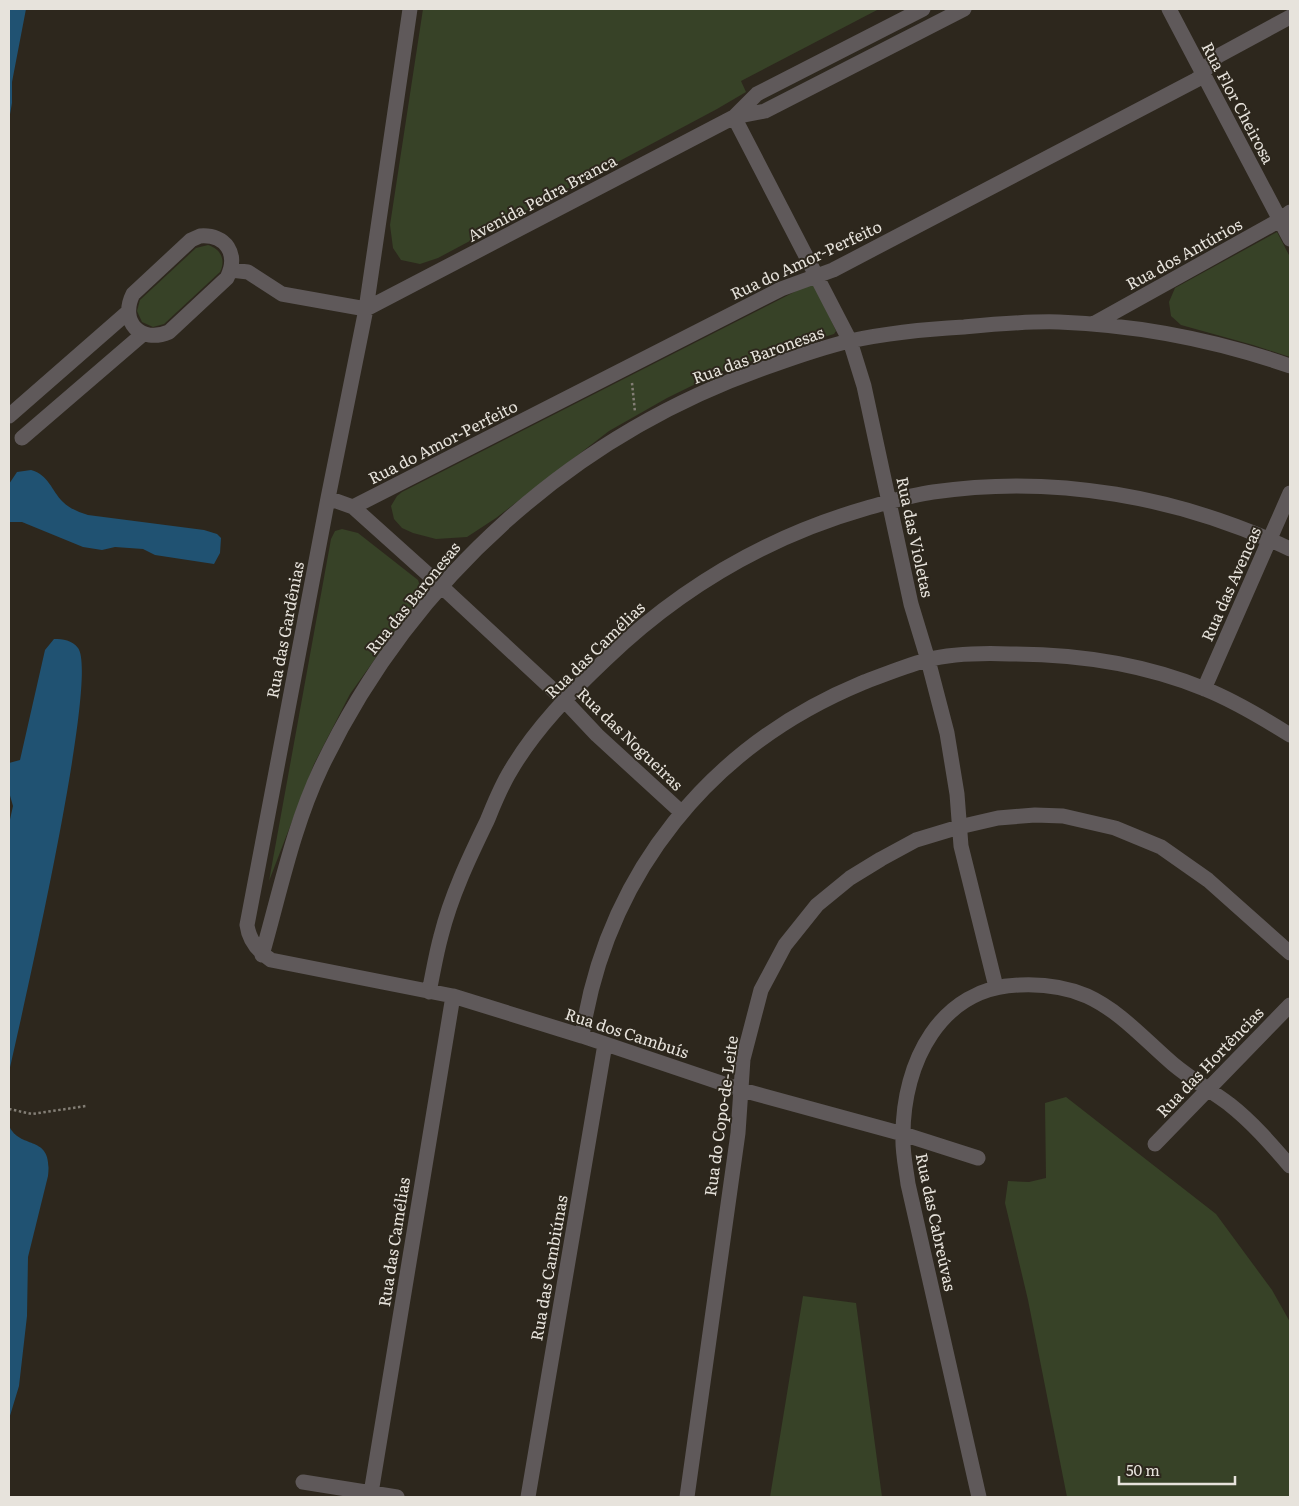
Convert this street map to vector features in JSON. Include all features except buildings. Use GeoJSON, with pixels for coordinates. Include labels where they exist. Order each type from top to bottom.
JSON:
{"type":"FeatureCollection","features":[{"type":"Feature","properties":{"kind":"street","name":"Rua das Gardênias"},"geometry":{"type":"LineString","coordinates":[[262,955],[248,935],[247,924],[366,309],[410,9]]}},
{"type":"Feature","properties":{"kind":"street","name":"Avenida Pedra Branca"},"geometry":{"type":"LineString","coordinates":[[366,309],[734,117],[757,94],[923,9]]}},
{"type":"Feature","properties":{"kind":"street","name":"Avenida Pedra Branca"},"geometry":{"type":"LineString","coordinates":[[734,117],[765,112],[964,9]]}},
{"type":"Feature","properties":{"kind":"street","name":"Rua Flor Cheirosa"},"geometry":{"type":"LineString","coordinates":[[1169,9],[1203,74],[1285,216],[1290,239]]}},
{"type":"Feature","properties":{"kind":"street","name":"Rua do Amor-Perfeito"},"geometry":{"type":"LineString","coordinates":[[353,507],[781,289],[833,270],[1196,80],[1218,56],[1290,17]]}},
{"type":"Feature","properties":{"kind":"street","name":"Rua das Violetas"},"geometry":{"type":"LineString","coordinates":[[734,117],[850,341],[864,386],[911,604],[947,733],[957,794],[961,846],[996,987]]}},
{"type":"Feature","properties":{"kind":"street","name":"Rua dos Antúrios"},"geometry":{"type":"LineString","coordinates":[[1093,324],[1285,216]]}},
{"type":"Feature","properties":{"kind":"street"},"geometry":{"type":"LineString","coordinates":[[200,236],[218,238],[230,251],[232,270],[227,278],[169,332],[152,336],[143,334],[130,321],[128,312],[129,302],[133,294],[191,240],[200,236]]}},
{"type":"Feature","properties":{"kind":"street"},"geometry":{"type":"LineString","coordinates":[[232,270],[248,272],[282,294],[366,309]]}},
{"type":"Feature","properties":{"kind":"street"},"geometry":{"type":"LineString","coordinates":[[9,416],[128,312]]}},
{"type":"Feature","properties":{"kind":"street","name":"Rua das Baronesas"},"geometry":{"type":"LineString","coordinates":[[262,955],[303,810],[321,768],[344,723],[374,676],[441,586],[474,549],[526,503],[584,458],[636,426],[692,397],[745,374],[808,353],[850,341],[940,328],[1055,322],[1150,330],[1196,338],[1251,352],[1290,366]]}},
{"type":"Feature","properties":{"kind":"street"},"geometry":{"type":"LineString","coordinates":[[22,438],[143,334]]}},
{"type":"Feature","properties":{"kind":"street","name":"Rua das Camélias"},"geometry":{"type":"LineString","coordinates":[[429,992],[441,935],[456,888],[510,771],[533,738],[565,701],[621,644],[656,615],[737,561],[806,529],[844,515],[889,502],[932,492],[1020,486],[1108,492],[1159,503],[1220,521],[1290,549]]}},
{"type":"Feature","properties":{"kind":"street","name":"Rua das Avencas"},"geometry":{"type":"LineString","coordinates":[[1204,688],[1290,493]]}},
{"type":"Feature","properties":{"kind":"street","name":"Rua das Nogueiras"},"geometry":{"type":"LineString","coordinates":[[328,498],[353,507],[565,701],[597,735],[681,812]]}},
{"type":"Feature","properties":{"kind":"street"},"geometry":{"type":"LineString","coordinates":[[582,1036],[588,1002],[600,962],[624,899],[659,841],[681,812],[728,766],[793,718],[837,694],[882,675],[928,660],[956,656],[997,654],[1039,654],[1080,657],[1158,674],[1204,688],[1243,707],[1290,735]]}},
{"type":"Feature","properties":{"kind":"street","name":"Rua do Copo-de-Leite"},"geometry":{"type":"LineString","coordinates":[[687,1497],[738,1133],[743,1059],[761,990],[785,944],[817,905],[850,878],[881,858],[916,840],[998,818],[1035,815],[1063,816],[1089,821],[1136,836],[1160,847],[1208,880],[1290,953]]}},
{"type":"Feature","properties":{"kind":"street","name":"Rua dos Cambuís"},"geometry":{"type":"LineString","coordinates":[[262,955],[271,960],[286,964],[453,996],[582,1036],[742,1090],[902,1134],[978,1158]]}},
{"type":"Feature","properties":{"kind":"street","name":"Rua das Cabreúvas"},"geometry":{"type":"LineString","coordinates":[[979,1497],[908,1184],[902,1134],[910,1084],[916,1064],[927,1041],[947,1014],[962,1002],[996,987],[1033,984],[1056,986],[1070,989],[1089,997],[1108,1009],[1189,1077],[1230,1105],[1263,1135],[1290,1166]]}},
{"type":"Feature","properties":{"kind":"street","name":"Rua das Camélias"},"geometry":{"type":"LineString","coordinates":[[370,1493],[453,996]]}},
{"type":"Feature","properties":{"kind":"street","name":"Rua das Hortências"},"geometry":{"type":"LineString","coordinates":[[1155,1144],[1290,1005]]}},
{"type":"Feature","properties":{"kind":"street","name":"Rua das Cambiúnas"},"geometry":{"type":"LineString","coordinates":[[528,1497],[605,1044]]}},
{"type":"Feature","properties":{"kind":"street"},"geometry":{"type":"LineString","coordinates":[[303,1482],[397,1497]]}},
{"type":"Feature","properties":{"kind":"path"},"geometry":{"type":"LineString","coordinates":[[630,366],[636,426]]}},
{"type":"Feature","properties":{"kind":"path"},"geometry":{"type":"LineString","coordinates":[[9,1109],[32,1114],[86,1106]]}},
{"type":"Feature","properties":{"kind":"green space"},"geometry":{"type":"Polygon","coordinates":[[[423,9],[879,9],[741,81],[746,92],[717,109],[438,258],[420,264],[401,260],[393,248],[390,225],[423,9]]]}},
{"type":"Feature","properties":{"kind":"green space"},"geometry":{"type":"Polygon","coordinates":[[[1277,232],[1290,257],[1290,357],[1181,325],[1171,316],[1169,302],[1175,288],[1277,232]]]}},
{"type":"Feature","properties":{"kind":"green space"},"geometry":{"type":"Polygon","coordinates":[[[208,245],[216,249],[221,255],[222,268],[220,272],[164,324],[153,327],[142,322],[137,311],[140,300],[196,248],[208,245]]]}},
{"type":"Feature","properties":{"kind":"green space"},"geometry":{"type":"Polygon","coordinates":[[[808,285],[815,285],[836,331],[834,334],[720,372],[667,398],[609,431],[496,518],[467,537],[436,539],[402,528],[394,519],[391,506],[402,492],[808,285]]]}},
{"type":"Feature","properties":{"kind":"green space"},"geometry":{"type":"Polygon","coordinates":[[[342,529],[358,533],[418,580],[423,595],[350,694],[314,764],[269,881],[331,539],[335,531],[342,529]]]}},
{"type":"Feature","properties":{"kind":"green space"},"geometry":{"type":"Polygon","coordinates":[[[1066,1097],[1216,1214],[1272,1290],[1290,1322],[1290,1497],[1067,1497],[1028,1300],[1005,1203],[1008,1181],[1029,1182],[1046,1178],[1045,1103],[1066,1097]]]}},
{"type":"Feature","properties":{"kind":"green space"},"geometry":{"type":"Polygon","coordinates":[[[803,1296],[856,1303],[882,1497],[770,1497],[803,1296]]]}},
{"type":"Feature","properties":{"kind":"water"},"geometry":{"type":"Polygon","coordinates":[[[9,9],[26,9],[12,82],[12,103],[9,120],[9,9]]]}},
{"type":"Feature","properties":{"kind":"water"},"geometry":{"type":"Polygon","coordinates":[[[31,470],[42,475],[63,502],[75,510],[88,515],[204,530],[217,534],[221,538],[220,553],[214,564],[155,555],[143,549],[115,547],[102,550],[83,547],[22,522],[9,522],[9,484],[17,472],[31,470]]]}},
{"type":"Feature","properties":{"kind":"water"},"geometry":{"type":"Polygon","coordinates":[[[54,639],[67,640],[78,648],[82,672],[78,719],[56,851],[9,1072],[9,824],[13,806],[9,792],[9,763],[20,760],[45,650],[54,639]]]}},
{"type":"Feature","properties":{"kind":"water"},"geometry":{"type":"Polygon","coordinates":[[[9,1126],[14,1134],[35,1144],[46,1154],[48,1176],[28,1257],[27,1316],[19,1386],[9,1419],[9,1126]]]}}]}
